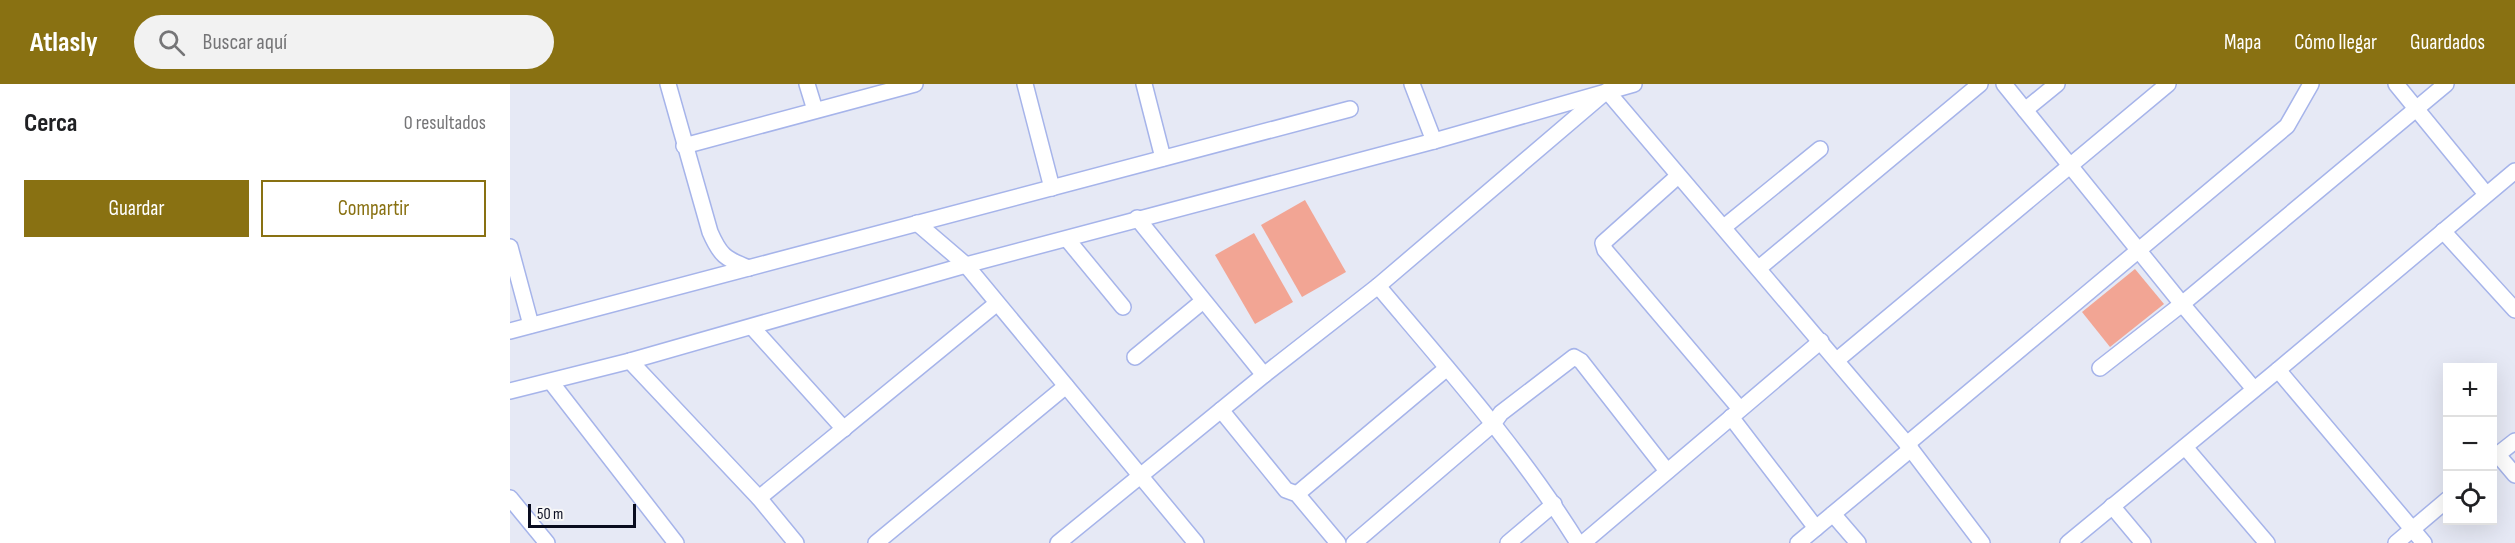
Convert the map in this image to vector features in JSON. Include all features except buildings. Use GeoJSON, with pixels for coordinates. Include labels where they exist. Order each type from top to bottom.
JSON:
{"type":"FeatureCollection","features":[{"type":"Feature","properties":{"kind":"street"},"geometry":{"type":"LineString","coordinates":[[668,84],[684,146],[717,248],[726,260],[749,268]]}},
{"type":"Feature","properties":{"kind":"street"},"geometry":{"type":"LineString","coordinates":[[807,84],[815,110]]}},
{"type":"Feature","properties":{"kind":"street"},"geometry":{"type":"LineString","coordinates":[[684,146],[912,84]]}},
{"type":"Feature","properties":{"kind":"street"},"geometry":{"type":"LineString","coordinates":[[1025,84],[1052,188]]}},
{"type":"Feature","properties":{"kind":"street"},"geometry":{"type":"LineString","coordinates":[[1144,84],[1163,158]]}},
{"type":"Feature","properties":{"kind":"street"},"geometry":{"type":"LineString","coordinates":[[510,391],[630,361],[966,265],[1434,141],[1634,84]]}},
{"type":"Feature","properties":{"kind":"street"},"geometry":{"type":"LineString","coordinates":[[1759,268],[1980,84]]}},
{"type":"Feature","properties":{"kind":"street"},"geometry":{"type":"LineString","coordinates":[[2004,84],[2182,304],[2254,389]]}},
{"type":"Feature","properties":{"kind":"street"},"geometry":{"type":"LineString","coordinates":[[2025,110],[2057,84]]}},
{"type":"Feature","properties":{"kind":"street"},"geometry":{"type":"LineString","coordinates":[[1838,360],[2168,84]]}},
{"type":"Feature","properties":{"kind":"street"},"geometry":{"type":"LineString","coordinates":[[1798,543],[2287,126],[2311,84]]}},
{"type":"Feature","properties":{"kind":"street"},"geometry":{"type":"LineString","coordinates":[[2396,84],[2486,194]]}},
{"type":"Feature","properties":{"kind":"street"},"geometry":{"type":"LineString","coordinates":[[2100,368],[2182,304],[2446,84]]}},
{"type":"Feature","properties":{"kind":"street"},"geometry":{"type":"LineString","coordinates":[[1418,85],[1434,141]]}},
{"type":"Feature","properties":{"kind":"street"},"geometry":{"type":"LineString","coordinates":[[1607,91],[1838,360],[1909,446],[1982,543]]}},
{"type":"Feature","properties":{"kind":"street"},"geometry":{"type":"LineString","coordinates":[[1058,543],[1139,475],[1378,286],[1607,91]]}},
{"type":"Feature","properties":{"kind":"street"},"geometry":{"type":"LineString","coordinates":[[510,331],[1350,109]]}},
{"type":"Feature","properties":{"kind":"street"},"geometry":{"type":"LineString","coordinates":[[1724,227],[1820,149]]}},
{"type":"Feature","properties":{"kind":"street"},"geometry":{"type":"LineString","coordinates":[[2068,543],[2515,171]]}},
{"type":"Feature","properties":{"kind":"street"},"geometry":{"type":"LineString","coordinates":[[1678,176],[1603,243],[1605,250],[1736,413],[1816,528]]}},
{"type":"Feature","properties":{"kind":"street"},"geometry":{"type":"LineString","coordinates":[[1137,218],[1264,375]]}},
{"type":"Feature","properties":{"kind":"street"},"geometry":{"type":"LineString","coordinates":[[917,223],[966,265],[1196,543]]}},
{"type":"Feature","properties":{"kind":"street"},"geometry":{"type":"LineString","coordinates":[[2443,231],[2515,310]]}},
{"type":"Feature","properties":{"kind":"street"},"geometry":{"type":"LineString","coordinates":[[1067,239],[1123,307]]}},
{"type":"Feature","properties":{"kind":"street"},"geometry":{"type":"LineString","coordinates":[[510,248],[531,325]]}},
{"type":"Feature","properties":{"kind":"street"},"geometry":{"type":"LineString","coordinates":[[1378,286],[1493,424],[1554,504],[1578,543]]}},
{"type":"Feature","properties":{"kind":"street"},"geometry":{"type":"LineString","coordinates":[[1135,357],[1203,301]]}},
{"type":"Feature","properties":{"kind":"street"},"geometry":{"type":"LineString","coordinates":[[759,498],[996,304]]}},
{"type":"Feature","properties":{"kind":"street"},"geometry":{"type":"LineString","coordinates":[[752,327],[844,429]]}},
{"type":"Feature","properties":{"kind":"street"},"geometry":{"type":"LineString","coordinates":[[1583,543],[1821,341]]}},
{"type":"Feature","properties":{"kind":"street"},"geometry":{"type":"LineString","coordinates":[[1354,543],[1493,424],[1501,413],[1574,357],[1581,361],[1667,471]]}},
{"type":"Feature","properties":{"kind":"street"},"geometry":{"type":"LineString","coordinates":[[630,361],[759,498],[796,543]]}},
{"type":"Feature","properties":{"kind":"street"},"geometry":{"type":"LineString","coordinates":[[1297,494],[1447,368]]}},
{"type":"Feature","properties":{"kind":"street"},"geometry":{"type":"LineString","coordinates":[[2278,370],[2424,543]]}},
{"type":"Feature","properties":{"kind":"street"},"geometry":{"type":"LineString","coordinates":[[551,381],[676,543]]}},
{"type":"Feature","properties":{"kind":"street"},"geometry":{"type":"LineString","coordinates":[[876,543],[1066,386]]}},
{"type":"Feature","properties":{"kind":"street"},"geometry":{"type":"LineString","coordinates":[[1221,410],[1286,490],[1297,494],[1338,543]]}},
{"type":"Feature","properties":{"kind":"street"},"geometry":{"type":"LineString","coordinates":[[2497,455],[2515,441]]}},
{"type":"Feature","properties":{"kind":"street"},"geometry":{"type":"LineString","coordinates":[[2185,447],[2267,543]]}},
{"type":"Feature","properties":{"kind":"street"},"geometry":{"type":"LineString","coordinates":[[2497,459],[2515,475]]}},
{"type":"Feature","properties":{"kind":"street"},"geometry":{"type":"LineString","coordinates":[[510,498],[547,543]]}},
{"type":"Feature","properties":{"kind":"street"},"geometry":{"type":"LineString","coordinates":[[2396,543],[2443,503]]}},
{"type":"Feature","properties":{"kind":"street"},"geometry":{"type":"LineString","coordinates":[[1508,543],[1554,504]]}},
{"type":"Feature","properties":{"kind":"street"},"geometry":{"type":"LineString","coordinates":[[2112,506],[2143,543]]}},
{"type":"Feature","properties":{"kind":"street"},"geometry":{"type":"LineString","coordinates":[[1833,514],[1858,543]]}},
{"type":"Feature","properties":{"kind":"shaded area"},"geometry":{"type":"Polygon","coordinates":[[[1305,200],[1346,272],[1302,297],[1261,225],[1305,200]]]}},
{"type":"Feature","properties":{"kind":"shaded area"},"geometry":{"type":"Polygon","coordinates":[[[1254,233],[1293,302],[1255,324],[1215,255],[1254,233]]]}},
{"type":"Feature","properties":{"kind":"shaded area"},"geometry":{"type":"Polygon","coordinates":[[[2135,269],[2164,304],[2110,347],[2082,312],[2135,269]]]}}]}
